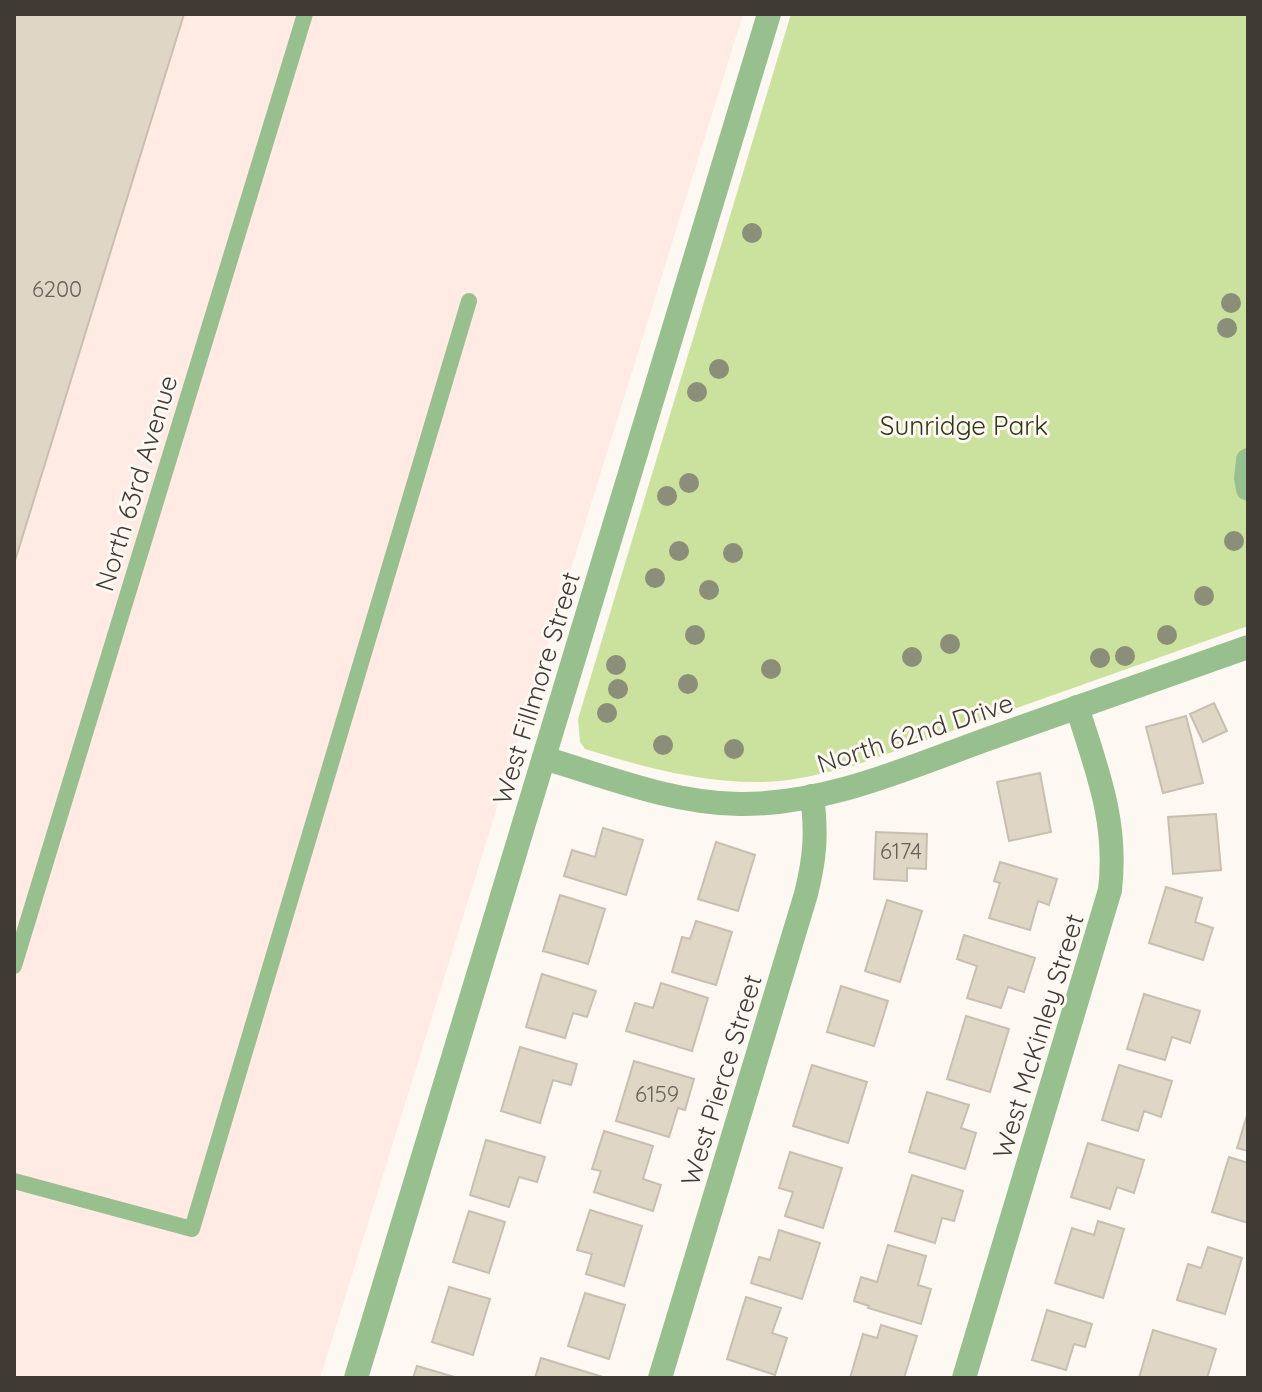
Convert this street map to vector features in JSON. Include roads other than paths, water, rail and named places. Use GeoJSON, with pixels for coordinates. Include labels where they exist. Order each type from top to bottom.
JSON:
{"type":"FeatureCollection","features":[{"type":"Feature","properties":{"kind":"street","name":"West Fillmore Street"},"geometry":{"type":"LineString","coordinates":[[356,1378],[769,14]]}},
{"type":"Feature","properties":{"kind":"street"},"geometry":{"type":"LineString","coordinates":[[1248,460],[1248,489]]}},
{"type":"Feature","properties":{"kind":"street","name":"North 62nd Drive"},"geometry":{"type":"LineString","coordinates":[[544,758],[668,794],[708,802],[775,802],[852,788],[1248,647]]}},
{"type":"Feature","properties":{"kind":"street","name":"West McKinley Street"},"geometry":{"type":"LineString","coordinates":[[964,1378],[1110,890],[1112,833],[1102,784],[1077,707]]}},
{"type":"Feature","properties":{"kind":"street","name":"West Pierce Street"},"geometry":{"type":"LineString","coordinates":[[660,1378],[806,894],[817,833],[812,796]]}},
{"type":"Feature","properties":{"kind":"lane","name":"North 63rd Avenue"},"geometry":{"type":"LineString","coordinates":[[14,966],[305,14]]}},
{"type":"Feature","properties":{"kind":"lane"},"geometry":{"type":"LineString","coordinates":[[14,1181],[192,1229],[469,301]]}},
{"type":"Feature","properties":{"kind":"park label","name":"Sunridge Park"},"geometry":{"type":"Point","coordinates":[964,425]}}]}
